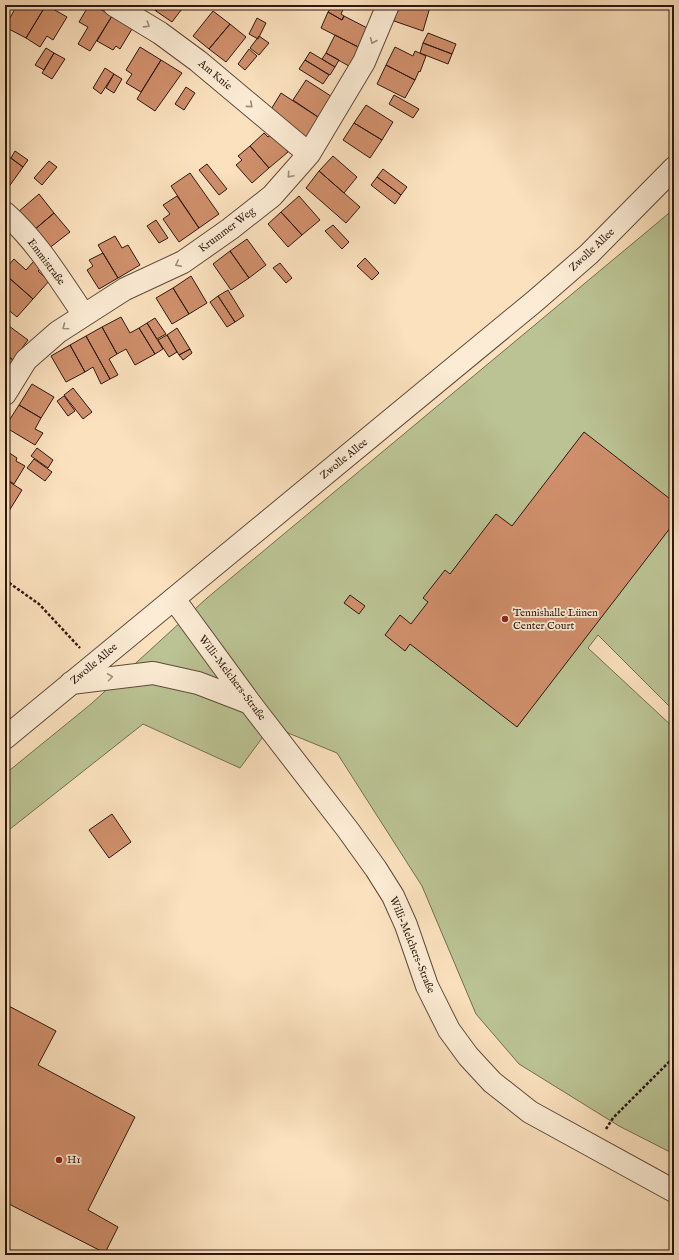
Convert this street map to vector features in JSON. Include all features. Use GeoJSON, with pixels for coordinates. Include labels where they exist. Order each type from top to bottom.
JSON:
{"type":"FeatureCollection","features":[{"type":"Feature","properties":{"kind":"street","name":"Am Knie"},"geometry":{"type":"LineString","coordinates":[[114,5],[160,33],[198,61],[309,154]]}},
{"type":"Feature","properties":{"kind":"street","name":"Krummer Weg"},"geometry":{"type":"LineString","coordinates":[[5,394],[26,360],[58,332],[125,289],[183,262],[230,229],[272,196],[309,154],[364,62],[388,5]]}},
{"type":"Feature","properties":{"kind":"street","name":"Zwolle Allee"},"geometry":{"type":"LineString","coordinates":[[5,738],[541,296],[589,254],[674,168]]}},
{"type":"Feature","properties":{"kind":"street","name":"Emmistraße"},"geometry":{"type":"LineString","coordinates":[[5,213],[15,221],[46,260],[84,315]]}},
{"type":"Feature","properties":{"kind":"street","name":"Willi-Melchers-Straße"},"geometry":{"type":"LineString","coordinates":[[174,599],[250,703],[348,830],[376,869],[393,896],[406,925],[427,986],[449,1030],[468,1056],[492,1082],[530,1112],[674,1191]]}},
{"type":"Feature","properties":{"kind":"street"},"geometry":{"type":"LineString","coordinates":[[71,683],[153,673],[198,683],[250,703]]}},
{"type":"Feature","properties":{"kind":"path"},"geometry":{"type":"LineString","coordinates":[[5,580],[39,604],[94,664]]}},
{"type":"Feature","properties":{"kind":"path"},"geometry":{"type":"LineString","coordinates":[[595,1149],[613,1118],[674,1057]]}},
{"type":"Feature","properties":{"kind":"green space"},"geometry":{"type":"Polygon","coordinates":[[[674,209],[674,711],[598,635],[588,648],[674,728],[674,1154],[619,1126],[519,1064],[476,1014],[422,886],[337,753],[271,726],[240,768],[143,724],[5,833],[5,774],[91,704],[207,598],[674,209]]]}},
{"type":"Feature","properties":{"kind":"building"},"geometry":{"type":"Polygon","coordinates":[[[5,5],[12,5],[7,13],[5,12],[5,5]]]}},
{"type":"Feature","properties":{"kind":"building"},"geometry":{"type":"Polygon","coordinates":[[[17,5],[46,5],[26,38],[5,27],[17,5]]]}},
{"type":"Feature","properties":{"kind":"building"},"geometry":{"type":"Polygon","coordinates":[[[46,5],[67,17],[53,40],[47,36],[40,47],[26,38],[46,5]]]}},
{"type":"Feature","properties":{"kind":"building"},"geometry":{"type":"Polygon","coordinates":[[[89,5],[93,5],[112,16],[90,51],[78,44],[88,27],[79,22],[89,5]]]}},
{"type":"Feature","properties":{"kind":"building"},"geometry":{"type":"Polygon","coordinates":[[[148,5],[159,5],[156,11],[148,5]]]}},
{"type":"Feature","properties":{"kind":"building"},"geometry":{"type":"Polygon","coordinates":[[[159,5],[185,5],[172,22],[156,11],[159,5]]]}},
{"type":"Feature","properties":{"kind":"building"},"geometry":{"type":"Polygon","coordinates":[[[325,5],[345,5],[341,14],[344,16],[342,20],[328,12],[330,9],[325,5]]]}},
{"type":"Feature","properties":{"kind":"building"},"geometry":{"type":"Polygon","coordinates":[[[399,5],[423,5],[430,7],[423,31],[394,21],[399,5]]]}},
{"type":"Feature","properties":{"kind":"building"},"geometry":{"type":"Polygon","coordinates":[[[213,11],[230,24],[209,49],[193,36],[213,11]]]}},
{"type":"Feature","properties":{"kind":"building"},"geometry":{"type":"Polygon","coordinates":[[[328,12],[342,20],[344,16],[373,31],[364,50],[321,28],[328,12]]]}},
{"type":"Feature","properties":{"kind":"building"},"geometry":{"type":"Polygon","coordinates":[[[112,16],[132,29],[120,49],[116,46],[113,50],[97,41],[112,16]]]}},
{"type":"Feature","properties":{"kind":"building"},"geometry":{"type":"Polygon","coordinates":[[[257,18],[266,23],[258,39],[249,34],[257,18]]]}},
{"type":"Feature","properties":{"kind":"building"},"geometry":{"type":"Polygon","coordinates":[[[230,24],[246,37],[226,62],[209,49],[230,24]]]}},
{"type":"Feature","properties":{"kind":"building"},"geometry":{"type":"Polygon","coordinates":[[[428,33],[456,44],[452,54],[423,43],[428,33]]]}},
{"type":"Feature","properties":{"kind":"building"},"geometry":{"type":"Polygon","coordinates":[[[335,35],[364,50],[354,69],[326,53],[335,35]]]}},
{"type":"Feature","properties":{"kind":"building"},"geometry":{"type":"Polygon","coordinates":[[[259,36],[269,43],[259,55],[250,48],[259,36]]]}},
{"type":"Feature","properties":{"kind":"building"},"geometry":{"type":"Polygon","coordinates":[[[423,43],[452,54],[448,64],[420,53],[423,43]]]}},
{"type":"Feature","properties":{"kind":"building"},"geometry":{"type":"Polygon","coordinates":[[[140,47],[161,60],[141,92],[126,83],[132,74],[126,70],[140,47]]]}},
{"type":"Feature","properties":{"kind":"building"},"geometry":{"type":"Polygon","coordinates":[[[395,47],[413,56],[415,51],[426,56],[420,72],[419,71],[415,80],[386,65],[395,47]]]}},
{"type":"Feature","properties":{"kind":"building"},"geometry":{"type":"Polygon","coordinates":[[[46,48],[54,53],[44,70],[35,65],[46,48]]]}},
{"type":"Feature","properties":{"kind":"building"},"geometry":{"type":"Polygon","coordinates":[[[249,49],[257,56],[245,70],[238,64],[249,49]]]}},
{"type":"Feature","properties":{"kind":"building"},"geometry":{"type":"Polygon","coordinates":[[[310,52],[335,67],[330,75],[305,60],[310,52]]]}},
{"type":"Feature","properties":{"kind":"building"},"geometry":{"type":"Polygon","coordinates":[[[54,53],[65,59],[52,79],[42,73],[54,53]]]}},
{"type":"Feature","properties":{"kind":"building"},"geometry":{"type":"Polygon","coordinates":[[[326,53],[339,60],[335,67],[322,59],[326,53]]]}},
{"type":"Feature","properties":{"kind":"building"},"geometry":{"type":"Polygon","coordinates":[[[161,60],[182,73],[155,111],[137,99],[161,60]]]}},
{"type":"Feature","properties":{"kind":"building"},"geometry":{"type":"Polygon","coordinates":[[[305,60],[329,75],[323,84],[299,69],[305,60]]]}},
{"type":"Feature","properties":{"kind":"building"},"geometry":{"type":"Polygon","coordinates":[[[386,65],[415,80],[405,98],[377,84],[386,65]]]}},
{"type":"Feature","properties":{"kind":"building"},"geometry":{"type":"Polygon","coordinates":[[[105,68],[114,74],[101,94],[93,88],[105,68]]]}},
{"type":"Feature","properties":{"kind":"building"},"geometry":{"type":"Polygon","coordinates":[[[114,74],[122,79],[114,93],[106,88],[114,74]]]}},
{"type":"Feature","properties":{"kind":"building"},"geometry":{"type":"Polygon","coordinates":[[[306,80],[337,100],[324,121],[293,100],[306,80]]]}},
{"type":"Feature","properties":{"kind":"building"},"geometry":{"type":"Polygon","coordinates":[[[186,87],[195,93],[184,110],[175,104],[186,87]]]}},
{"type":"Feature","properties":{"kind":"building"},"geometry":{"type":"Polygon","coordinates":[[[281,93],[324,121],[310,141],[270,111],[281,93]]]}},
{"type":"Feature","properties":{"kind":"building"},"geometry":{"type":"Polygon","coordinates":[[[394,95],[419,109],[413,118],[389,104],[394,95]]]}},
{"type":"Feature","properties":{"kind":"building"},"geometry":{"type":"Polygon","coordinates":[[[366,105],[393,122],[382,140],[354,123],[366,105]]]}},
{"type":"Feature","properties":{"kind":"building"},"geometry":{"type":"Polygon","coordinates":[[[354,123],[382,140],[370,158],[343,140],[354,123]]]}},
{"type":"Feature","properties":{"kind":"building"},"geometry":{"type":"Polygon","coordinates":[[[264,133],[268,137],[272,134],[288,152],[269,168],[250,146],[264,133]]]}},
{"type":"Feature","properties":{"kind":"building"},"geometry":{"type":"Polygon","coordinates":[[[250,146],[269,168],[252,183],[236,165],[242,160],[238,156],[250,146]]]}},
{"type":"Feature","properties":{"kind":"building"},"geometry":{"type":"Polygon","coordinates":[[[15,151],[28,160],[23,167],[11,158],[15,151]]]}},
{"type":"Feature","properties":{"kind":"building"},"geometry":{"type":"Polygon","coordinates":[[[5,154],[23,167],[8,188],[5,186],[5,154]]]}},
{"type":"Feature","properties":{"kind":"building"},"geometry":{"type":"Polygon","coordinates":[[[333,156],[357,177],[344,193],[319,171],[333,156]]]}},
{"type":"Feature","properties":{"kind":"building"},"geometry":{"type":"Polygon","coordinates":[[[49,161],[57,167],[42,185],[34,178],[49,161]]]}},
{"type":"Feature","properties":{"kind":"building"},"geometry":{"type":"Polygon","coordinates":[[[207,164],[227,189],[219,195],[199,170],[207,164]]]}},
{"type":"Feature","properties":{"kind":"building"},"geometry":{"type":"Polygon","coordinates":[[[383,169],[407,187],[401,195],[377,177],[383,169]]]}},
{"type":"Feature","properties":{"kind":"building"},"geometry":{"type":"Polygon","coordinates":[[[319,171],[360,207],[346,223],[306,188],[319,171]]]}},
{"type":"Feature","properties":{"kind":"building"},"geometry":{"type":"Polygon","coordinates":[[[190,173],[219,214],[199,228],[171,186],[190,173]]]}},
{"type":"Feature","properties":{"kind":"building"},"geometry":{"type":"Polygon","coordinates":[[[377,177],[401,195],[395,204],[371,185],[377,177]]]}},
{"type":"Feature","properties":{"kind":"building"},"geometry":{"type":"Polygon","coordinates":[[[39,194],[54,213],[33,231],[18,212],[39,194]]]}},
{"type":"Feature","properties":{"kind":"building"},"geometry":{"type":"Polygon","coordinates":[[[177,196],[199,228],[179,242],[163,219],[170,214],[163,205],[177,196]]]}},
{"type":"Feature","properties":{"kind":"building"},"geometry":{"type":"Polygon","coordinates":[[[299,196],[320,220],[302,235],[281,212],[299,196]]]}},
{"type":"Feature","properties":{"kind":"building"},"geometry":{"type":"Polygon","coordinates":[[[281,212],[302,235],[288,247],[268,224],[281,212]]]}},
{"type":"Feature","properties":{"kind":"building"},"geometry":{"type":"Polygon","coordinates":[[[54,213],[70,232],[48,249],[33,231],[54,213]]]}},
{"type":"Feature","properties":{"kind":"building"},"geometry":{"type":"Polygon","coordinates":[[[156,220],[168,238],[159,243],[147,226],[156,220]]]}},
{"type":"Feature","properties":{"kind":"building"},"geometry":{"type":"Polygon","coordinates":[[[333,225],[349,242],[342,249],[325,231],[333,225]]]}},
{"type":"Feature","properties":{"kind":"building"},"geometry":{"type":"Polygon","coordinates":[[[115,236],[122,248],[128,245],[140,265],[118,278],[98,245],[115,236]]]}},
{"type":"Feature","properties":{"kind":"building"},"geometry":{"type":"Polygon","coordinates":[[[247,239],[266,265],[249,278],[230,251],[247,239]]]}},
{"type":"Feature","properties":{"kind":"building"},"geometry":{"type":"Polygon","coordinates":[[[230,251],[249,278],[231,290],[213,264],[230,251]]]}},
{"type":"Feature","properties":{"kind":"building"},"geometry":{"type":"Polygon","coordinates":[[[103,253],[118,278],[99,289],[87,270],[93,266],[89,260],[103,253]]]}},
{"type":"Feature","properties":{"kind":"building"},"geometry":{"type":"Polygon","coordinates":[[[365,258],[379,273],[372,280],[357,266],[365,258]]]}},
{"type":"Feature","properties":{"kind":"building"},"geometry":{"type":"Polygon","coordinates":[[[14,259],[26,270],[34,261],[41,268],[38,271],[49,281],[33,299],[5,274],[5,269],[14,259]]]}},
{"type":"Feature","properties":{"kind":"building"},"geometry":{"type":"Polygon","coordinates":[[[280,263],[292,278],[286,283],[273,268],[280,263]]]}},
{"type":"Feature","properties":{"kind":"building"},"geometry":{"type":"Polygon","coordinates":[[[191,276],[207,303],[189,314],[173,288],[191,276]]]}},
{"type":"Feature","properties":{"kind":"building"},"geometry":{"type":"Polygon","coordinates":[[[10,279],[33,299],[17,317],[5,307],[5,285],[10,279]]]}},
{"type":"Feature","properties":{"kind":"building"},"geometry":{"type":"Polygon","coordinates":[[[173,288],[189,314],[172,324],[156,298],[173,288]]]}},
{"type":"Feature","properties":{"kind":"building"},"geometry":{"type":"Polygon","coordinates":[[[228,290],[244,316],[235,322],[218,296],[228,290]]]}},
{"type":"Feature","properties":{"kind":"building"},"geometry":{"type":"Polygon","coordinates":[[[218,296],[235,322],[227,327],[210,302],[218,296]]]}},
{"type":"Feature","properties":{"kind":"building"},"geometry":{"type":"Polygon","coordinates":[[[121,317],[130,333],[139,328],[155,354],[135,365],[126,349],[117,354],[102,327],[121,317]]]}},
{"type":"Feature","properties":{"kind":"building"},"geometry":{"type":"Polygon","coordinates":[[[155,318],[166,334],[157,339],[147,323],[155,318]]]}},
{"type":"Feature","properties":{"kind":"building"},"geometry":{"type":"Polygon","coordinates":[[[147,323],[163,349],[155,354],[139,328],[147,323]]]}},
{"type":"Feature","properties":{"kind":"building"},"geometry":{"type":"Polygon","coordinates":[[[9,326],[28,340],[13,360],[5,354],[5,331],[9,326]]]}},
{"type":"Feature","properties":{"kind":"building"},"geometry":{"type":"Polygon","coordinates":[[[102,327],[117,354],[109,359],[118,375],[110,379],[86,336],[102,327]]]}},
{"type":"Feature","properties":{"kind":"building"},"geometry":{"type":"Polygon","coordinates":[[[177,328],[190,349],[179,355],[167,335],[177,328]]]}},
{"type":"Feature","properties":{"kind":"building"},"geometry":{"type":"Polygon","coordinates":[[[167,335],[177,352],[169,357],[158,340],[167,335]]]}},
{"type":"Feature","properties":{"kind":"building"},"geometry":{"type":"Polygon","coordinates":[[[86,336],[110,379],[101,384],[93,367],[85,372],[70,345],[86,336]]]}},
{"type":"Feature","properties":{"kind":"building"},"geometry":{"type":"Polygon","coordinates":[[[70,345],[85,372],[66,382],[51,356],[70,345]]]}},
{"type":"Feature","properties":{"kind":"building"},"geometry":{"type":"Polygon","coordinates":[[[190,349],[192,353],[183,360],[179,355],[190,349]]]}},
{"type":"Feature","properties":{"kind":"building"},"geometry":{"type":"Polygon","coordinates":[[[5,354],[13,360],[5,371],[5,354]]]}},
{"type":"Feature","properties":{"kind":"building"},"geometry":{"type":"Polygon","coordinates":[[[32,384],[54,397],[41,418],[19,405],[32,384]]]}},
{"type":"Feature","properties":{"kind":"building"},"geometry":{"type":"Polygon","coordinates":[[[73,388],[92,412],[83,419],[64,395],[73,388]]]}},
{"type":"Feature","properties":{"kind":"building"},"geometry":{"type":"Polygon","coordinates":[[[64,396],[75,411],[68,416],[57,401],[64,396]]]}},
{"type":"Feature","properties":{"kind":"building"},"geometry":{"type":"Polygon","coordinates":[[[19,405],[41,418],[35,429],[43,433],[35,445],[5,427],[19,405]]]}},
{"type":"Feature","properties":{"kind":"building"},"geometry":{"type":"Polygon","coordinates":[[[584,432],[674,502],[674,523],[517,727],[410,644],[405,651],[385,635],[400,615],[411,624],[428,602],[423,598],[445,570],[450,574],[496,514],[512,526],[584,432]]]}},
{"type":"Feature","properties":{"kind":"building"},"geometry":{"type":"Polygon","coordinates":[[[37,448],[53,460],[48,468],[31,456],[37,448]]]}},
{"type":"Feature","properties":{"kind":"building"},"geometry":{"type":"Polygon","coordinates":[[[5,450],[17,458],[16,461],[25,466],[14,484],[5,478],[5,450]]]}},
{"type":"Feature","properties":{"kind":"building"},"geometry":{"type":"Polygon","coordinates":[[[34,459],[52,472],[45,481],[27,468],[34,459]]]}},
{"type":"Feature","properties":{"kind":"building"},"geometry":{"type":"Polygon","coordinates":[[[5,479],[22,490],[9,511],[5,508],[5,479]]]}},
{"type":"Feature","properties":{"kind":"building"},"geometry":{"type":"Polygon","coordinates":[[[350,595],[365,606],[359,614],[344,603],[350,595]]]}},
{"type":"Feature","properties":{"kind":"building"},"geometry":{"type":"Polygon","coordinates":[[[112,814],[131,842],[109,858],[89,830],[112,814]]]}},
{"type":"Feature","properties":{"kind":"building","name":"H1"},"geometry":{"type":"Polygon","coordinates":[[[5,1004],[56,1031],[38,1065],[135,1117],[88,1210],[118,1227],[105,1253],[5,1202],[5,1004]]]}},
{"type":"Feature","properties":{"kind":"place","name":"Tennishalle Lünen Center Court"},"geometry":{"type":"Point","coordinates":[505,619]}},
{"type":"Feature","properties":{"kind":"place","name":"H1"},"geometry":{"type":"Point","coordinates":[59,1160]}}]}
